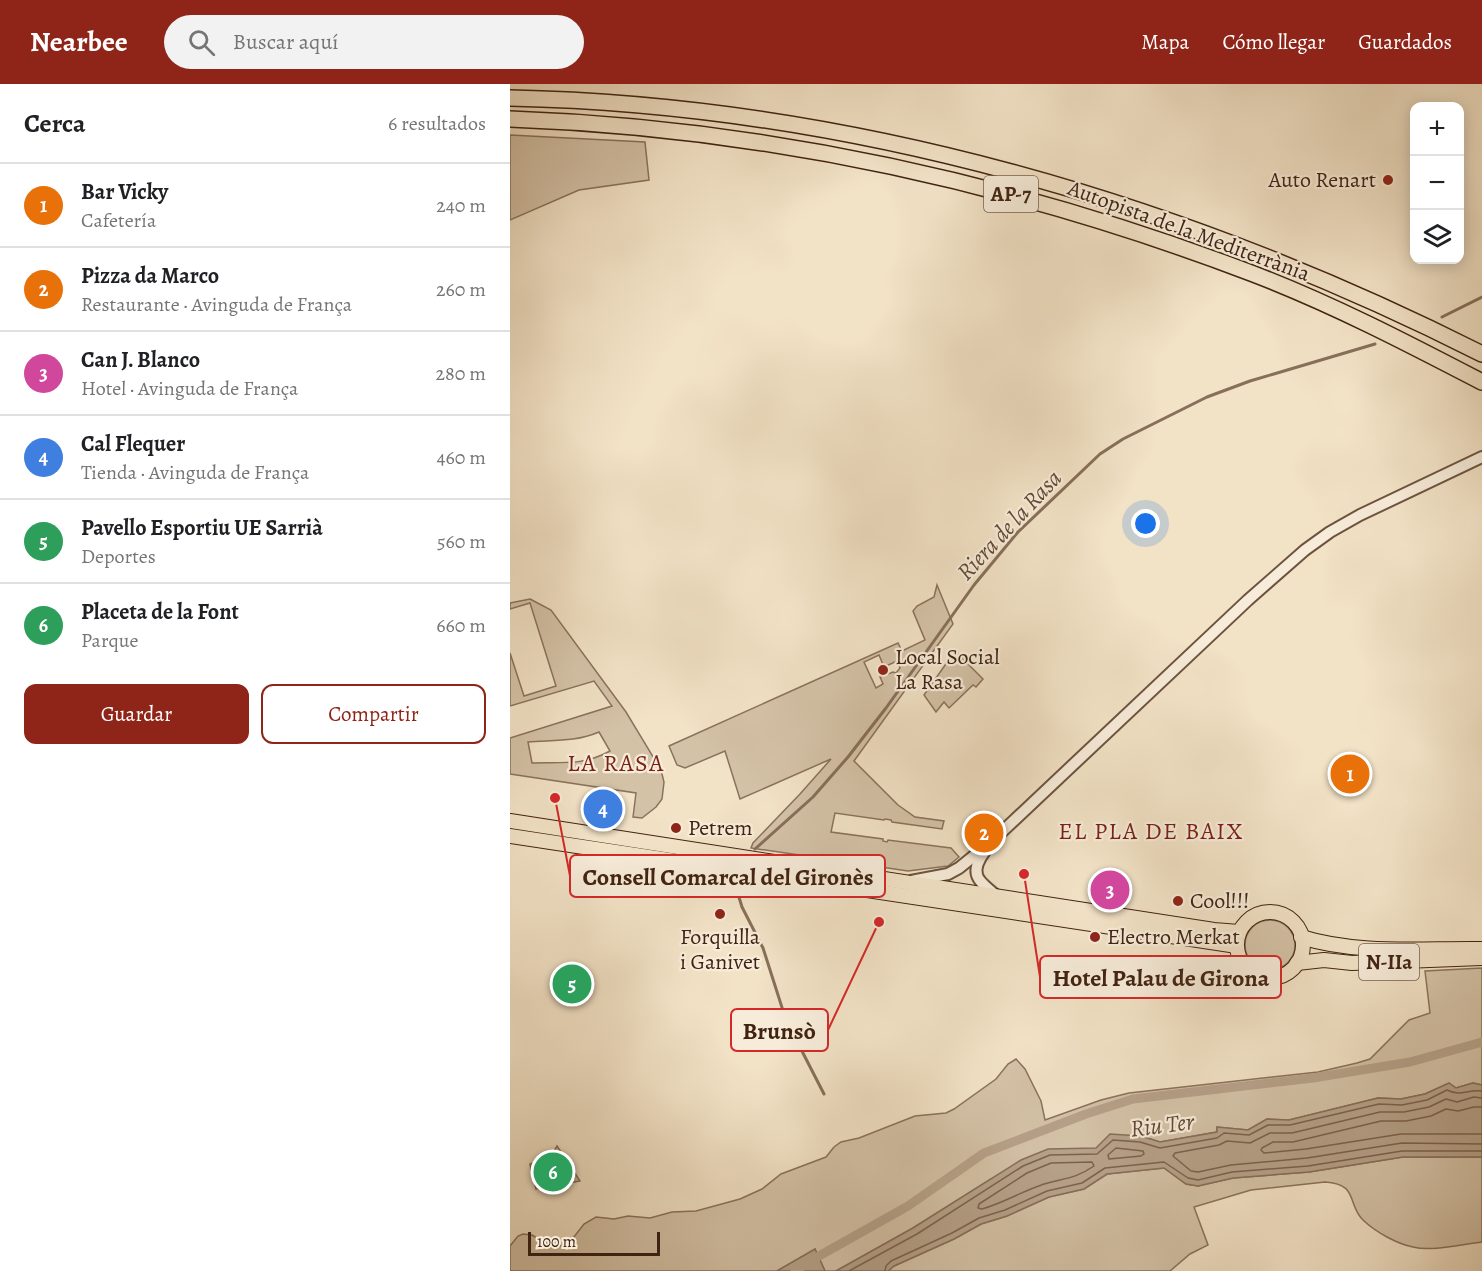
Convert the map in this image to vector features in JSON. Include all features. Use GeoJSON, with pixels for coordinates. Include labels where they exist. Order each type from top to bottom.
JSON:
{"type":"FeatureCollection","features":[{"type":"Feature","properties":{"kind":"highway","name":"Autopista de la Mediterrània"},"geometry":{"type":"LineString","coordinates":[[510,98],[563,99],[649,106],[775,122],[952,157],[1044,181],[1123,205],[1252,250],[1394,311],[1482,354]]}},
{"type":"Feature","properties":{"kind":"highway","name":"Autopista de la Mediterrània"},"geometry":{"type":"LineString","coordinates":[[510,119],[648,128],[735,138],[942,176],[1039,201],[1143,234],[1253,274],[1423,351],[1482,382]]}},
{"type":"Feature","properties":{"kind":"main road"},"geometry":{"type":"LineString","coordinates":[[510,821],[1204,928],[1238,939]]}},
{"type":"Feature","properties":{"kind":"main road"},"geometry":{"type":"LineString","coordinates":[[510,836],[1238,939]]}},
{"type":"Feature","properties":{"kind":"main road"},"geometry":{"type":"LineString","coordinates":[[1238,939],[1252,917],[1263,913],[1278,913],[1293,922],[1301,937],[1302,951],[1297,963]]}},
{"type":"Feature","properties":{"kind":"main road","name":"N-IIa"},"geometry":{"type":"LineString","coordinates":[[1301,937],[1326,945],[1393,949],[1482,948]]}},
{"type":"Feature","properties":{"kind":"main road","name":"N-IIa"},"geometry":{"type":"LineString","coordinates":[[1238,939],[1241,961],[1254,974],[1266,978],[1286,974],[1297,963],[1324,960],[1352,963],[1482,958]]}},
{"type":"Feature","properties":{"kind":"street"},"geometry":{"type":"LineString","coordinates":[[905,882],[948,874],[990,843],[1248,600],[1305,550],[1360,515],[1482,458]]}},
{"type":"Feature","properties":{"kind":"street"},"geometry":{"type":"LineString","coordinates":[[990,843],[978,862],[976,872],[981,884],[999,897]]}},
{"type":"Feature","properties":{"kind":"shaded area"},"geometry":{"type":"Polygon","coordinates":[[[510,135],[645,142],[649,180],[579,190],[510,220],[510,135]]]}},
{"type":"Feature","properties":{"kind":"shaded area"},"geometry":{"type":"Polygon","coordinates":[[[937,585],[953,624],[854,761],[898,805],[915,817],[944,821],[942,829],[835,813],[831,832],[883,839],[887,842],[888,840],[951,848],[959,857],[948,866],[908,871],[751,848],[753,843],[831,759],[740,799],[725,751],[685,768],[677,765],[669,746],[898,643],[902,651],[925,640],[913,611],[917,606],[934,597],[937,585]],[[879,655],[864,662],[876,688],[883,684],[880,677],[896,673],[900,668],[897,661],[884,667],[879,655]]]}},
{"type":"Feature","properties":{"kind":"shaded area"},"geometry":{"type":"Polygon","coordinates":[[[530,599],[551,610],[626,712],[661,770],[664,782],[662,799],[642,818],[633,817],[636,793],[510,774],[510,738],[612,706],[594,681],[510,706],[510,653],[524,696],[556,686],[530,603],[510,609],[510,603],[530,599]],[[599,732],[573,739],[528,742],[532,763],[581,761],[610,751],[599,732]]]}},
{"type":"Feature","properties":{"kind":"shaded area"},"geometry":{"type":"Polygon","coordinates":[[[955,651],[983,679],[976,687],[973,685],[949,708],[944,702],[936,712],[924,695],[955,651]]]}},
{"type":"Feature","properties":{"kind":"shaded area"},"geometry":{"type":"Polygon","coordinates":[[[1270,920],[1288,927],[1295,945],[1288,963],[1270,970],[1252,963],[1245,945],[1252,927],[1270,920]]]}},
{"type":"Feature","properties":{"kind":"shaded area"},"geometry":{"type":"Polygon","coordinates":[[[1482,968],[1482,1085],[1473,1083],[1456,1088],[1449,1083],[1425,1094],[1401,1099],[1378,1098],[1289,1120],[1267,1119],[1248,1130],[1217,1127],[1217,1132],[1160,1142],[1141,1136],[991,1179],[913,1228],[836,1271],[825,1271],[815,1249],[777,1271],[510,1271],[510,1246],[518,1236],[532,1235],[547,1244],[560,1246],[570,1242],[584,1224],[596,1217],[650,1218],[672,1212],[696,1211],[740,1199],[762,1189],[781,1174],[826,1157],[841,1142],[859,1138],[915,1116],[946,1113],[954,1109],[996,1079],[1008,1064],[1016,1059],[1025,1069],[1041,1101],[1045,1120],[1101,1100],[1129,1093],[1318,1072],[1370,1059],[1409,1020],[1430,1013],[1425,971],[1482,968]]]}},
{"type":"Feature","properties":{"kind":"shaded area"},"geometry":{"type":"Polygon","coordinates":[[[557,1146],[580,1181],[536,1189],[530,1164],[550,1158],[557,1146]]]}},
{"type":"Feature","properties":{"kind":"shaded area"},"geometry":{"type":"Polygon","coordinates":[[[1403,1157],[1482,1157],[1482,1242],[1429,1249],[1400,1243],[1364,1221],[1355,1208],[1348,1191],[1336,1184],[1325,1182],[1251,1190],[1194,1207],[1208,1245],[1190,1254],[1170,1271],[888,1271],[981,1224],[1007,1216],[1049,1197],[1084,1189],[1107,1174],[1164,1168],[1186,1184],[1198,1186],[1233,1178],[1309,1172],[1403,1157]]]}},
{"type":"Feature","properties":{"kind":"water"},"geometry":{"type":"Polygon","coordinates":[[[1449,1083],[1456,1088],[1473,1083],[1482,1085],[1482,1157],[1403,1157],[1309,1172],[1233,1178],[1198,1186],[1186,1184],[1164,1168],[1107,1174],[1084,1189],[1049,1197],[1007,1216],[981,1224],[888,1271],[836,1271],[913,1228],[1021,1160],[1048,1149],[1096,1148],[1110,1134],[1141,1136],[1160,1142],[1217,1132],[1217,1127],[1248,1130],[1267,1119],[1289,1120],[1378,1098],[1401,1099],[1425,1094],[1449,1083]]]}},
{"type":"Feature","properties":{"kind":"water"},"geometry":{"type":"Polygon","coordinates":[[[815,1249],[825,1271],[777,1271],[815,1249]]]}},
{"type":"Feature","properties":{"kind":"waterway"},"geometry":{"type":"LineString","coordinates":[[1442,317],[1482,297]]}},
{"type":"Feature","properties":{"kind":"waterway","name":"Riera de la Rasa"},"geometry":{"type":"LineString","coordinates":[[755,849],[813,797],[848,757],[974,585],[1018,532],[1100,454],[1123,439],[1207,397],[1250,381],[1375,344]]}},
{"type":"Feature","properties":{"kind":"waterway","name":"Riera de la Rasa"},"geometry":{"type":"LineString","coordinates":[[734,881],[742,907],[763,948],[786,1020],[824,1094]]}},
{"type":"Feature","properties":{"kind":"waterway"},"geometry":{"type":"LineString","coordinates":[[795,1271],[908,1206],[984,1153],[1086,1114],[1133,1099],[1313,1078],[1410,1062],[1482,1042]]}},
{"type":"Feature","properties":{"kind":"place","name":"Auto Renart"},"geometry":{"type":"Point","coordinates":[1388,180]}},
{"type":"Feature","properties":{"kind":"place","name":"Local Social La Rasa"},"geometry":{"type":"Point","coordinates":[883,670]}},
{"type":"Feature","properties":{"kind":"place","name":"Bar Vicky"},"geometry":{"type":"Point","coordinates":[1350,774]}},
{"type":"Feature","properties":{"kind":"place","name":"Consell Comarcal del Gironès"},"geometry":{"type":"Point","coordinates":[555,798]}},
{"type":"Feature","properties":{"kind":"place","name":"Cal Flequer"},"geometry":{"type":"Point","coordinates":[603,809]}},
{"type":"Feature","properties":{"kind":"place","name":"Petrem"},"geometry":{"type":"Point","coordinates":[676,828]}},
{"type":"Feature","properties":{"kind":"place","name":"Pizza da Marco"},"geometry":{"type":"Point","coordinates":[984,833]}},
{"type":"Feature","properties":{"kind":"place","name":"Hotel Palau de Girona"},"geometry":{"type":"Point","coordinates":[1024,874]}},
{"type":"Feature","properties":{"kind":"place","name":"Can J. Blanco"},"geometry":{"type":"Point","coordinates":[1110,890]}},
{"type":"Feature","properties":{"kind":"place","name":"Cool!!!"},"geometry":{"type":"Point","coordinates":[1178,901]}},
{"type":"Feature","properties":{"kind":"place","name":"Forquilla i Ganivet"},"geometry":{"type":"Point","coordinates":[720,914]}},
{"type":"Feature","properties":{"kind":"place","name":"Brunsò"},"geometry":{"type":"Point","coordinates":[879,922]}},
{"type":"Feature","properties":{"kind":"place","name":"Electro Merkat"},"geometry":{"type":"Point","coordinates":[1095,937]}},
{"type":"Feature","properties":{"kind":"place","name":"Pavello Esportiu UE Sarrià"},"geometry":{"type":"Point","coordinates":[572,984]}},
{"type":"Feature","properties":{"kind":"place","name":"Placeta de la Font"},"geometry":{"type":"Point","coordinates":[553,1172]}},
{"type":"Feature","properties":{"kind":"district","name":"LA RASA"},"geometry":{"type":"Point","coordinates":[616,763]}},
{"type":"Feature","properties":{"kind":"district","name":"EL PLA DE BAIX"},"geometry":{"type":"Point","coordinates":[1151,831]}},
{"type":"Feature","properties":{"kind":"water label","name":"Riu Ter"},"geometry":{"type":"Point","coordinates":[1162,1125]}}]}
